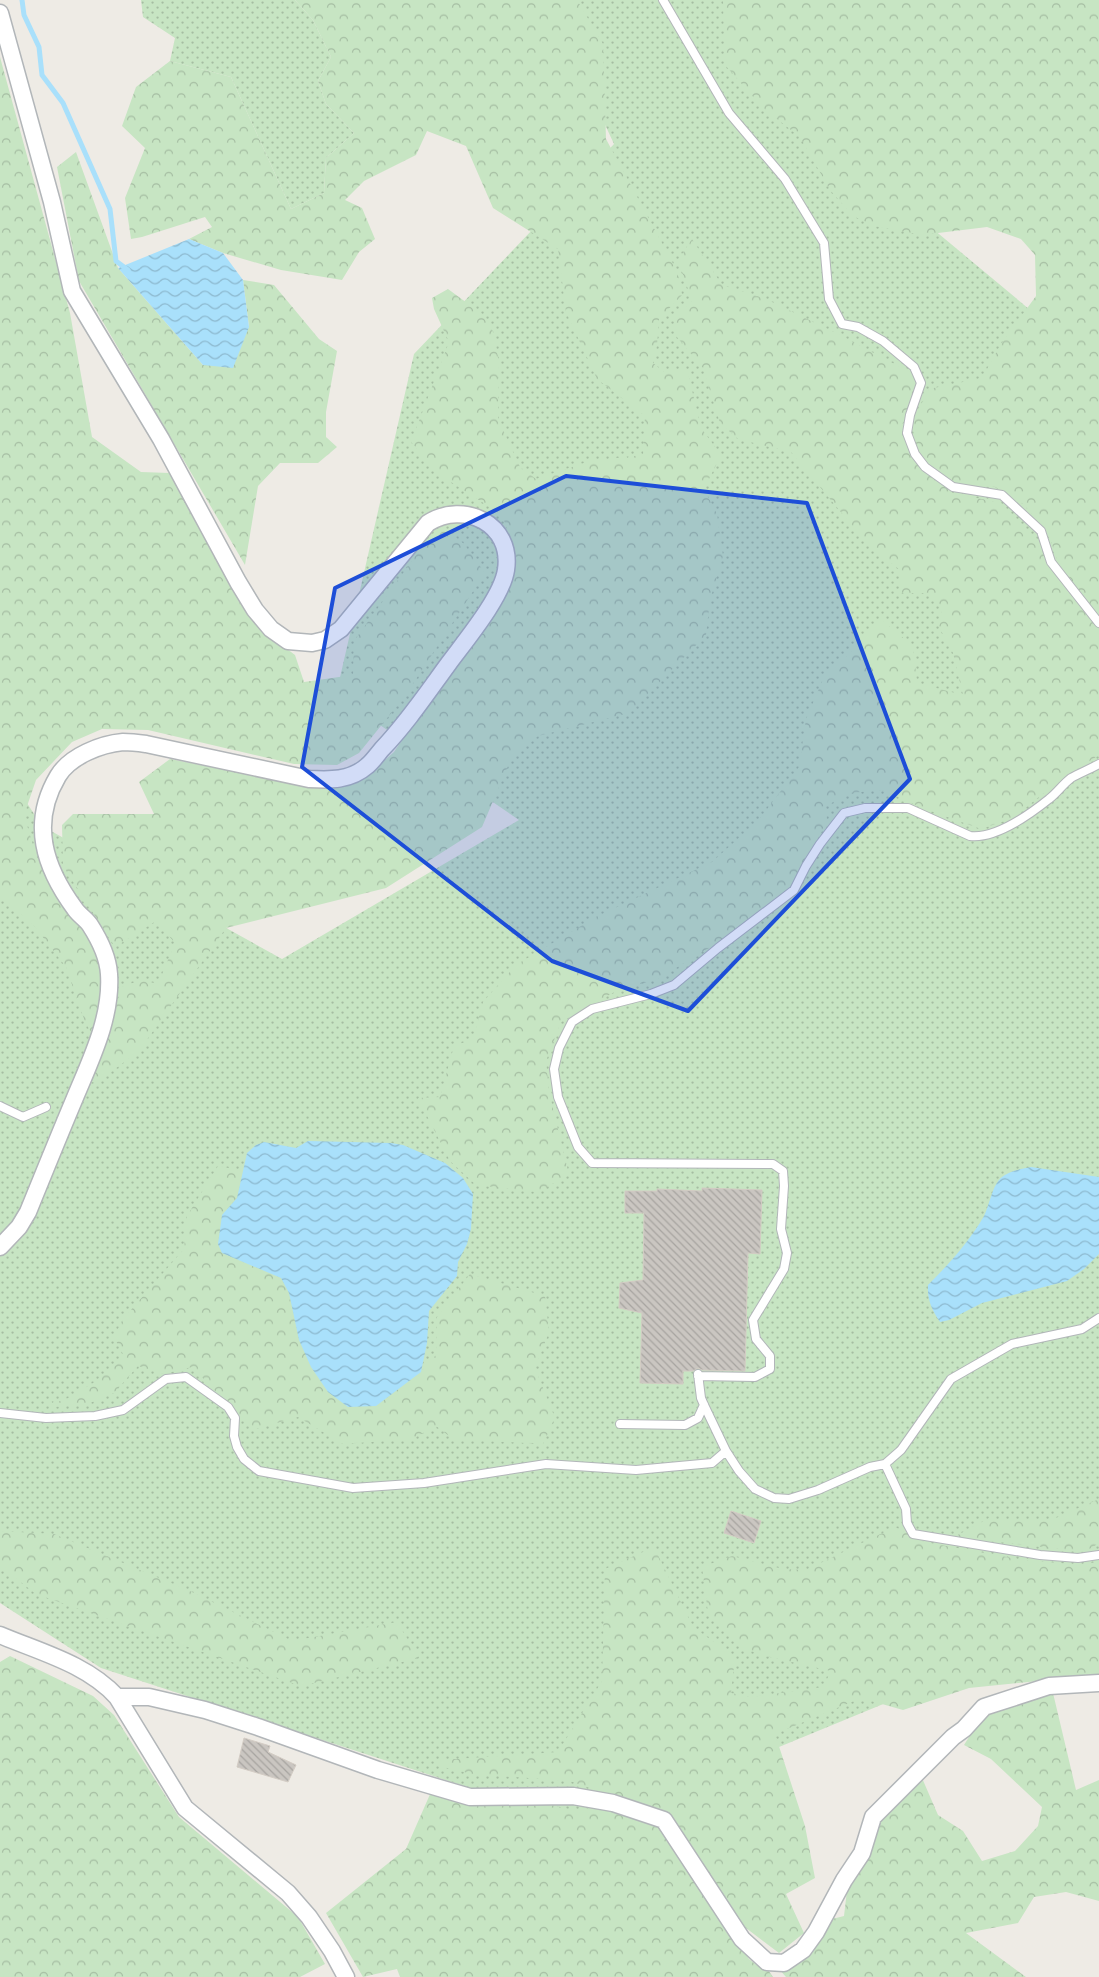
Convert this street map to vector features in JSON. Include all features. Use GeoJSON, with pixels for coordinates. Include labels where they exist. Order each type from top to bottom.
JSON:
{"type":"FeatureCollection","features":[{"type":"Feature","properties":{"kind":"street"},"geometry":{"type":"LineString","coordinates":[[0,12],[52,202],[72,291],[161,439],[238,582],[255,610],[271,629],[288,641],[312,643],[325,640],[341,629],[428,523],[438,516],[465,514],[480,519],[493,527],[507,555],[506,572],[500,588],[483,617],[400,730],[366,767],[348,777],[330,780],[309,778],[146,744],[124,742],[86,753],[70,763],[60,773],[50,789],[42,820],[43,845],[48,865],[75,909],[89,924],[101,945],[109,973],[107,1010],[93,1052],[28,1212],[19,1227],[0,1247]]}},
{"type":"Feature","properties":{"kind":"street"},"geometry":{"type":"LineString","coordinates":[[0,1635],[95,1676],[117,1697],[185,1808],[288,1892],[332,1951],[346,1977]]}},
{"type":"Feature","properties":{"kind":"street"},"geometry":{"type":"LineString","coordinates":[[117,1697],[149,1697],[205,1710],[378,1770],[470,1797],[573,1796],[613,1804],[664,1820],[742,1939],[766,1962],[784,1963],[803,1950],[816,1932],[844,1880],[862,1853],[873,1817],[953,1737],[964,1729],[984,1707],[1050,1686],[1099,1683]]}},
{"type":"Feature","properties":{"kind":"lane"},"geometry":{"type":"LineString","coordinates":[[663,0],[730,113],[785,179],[824,244],[829,299],[842,324],[858,327],[883,341],[914,367],[921,383],[910,415],[907,433],[915,454],[925,467],[953,487],[1002,495],[1041,532],[1051,562],[1099,623]]}},
{"type":"Feature","properties":{"kind":"lane"},"geometry":{"type":"LineString","coordinates":[[1099,764],[1070,779],[1050,799],[1018,820],[997,833],[981,838],[970,836],[908,808],[865,808],[844,813],[811,859],[794,890],[718,948],[674,985],[652,994],[592,1009],[572,1022],[560,1048],[554,1069],[558,1097],[578,1147],[592,1163],[772,1164],[783,1171],[784,1186],[781,1229],[787,1253],[784,1268],[753,1320],[756,1339],[770,1356],[770,1369],[755,1377],[698,1374],[701,1398],[726,1451],[739,1471],[755,1489],[774,1498],[789,1499],[811,1492],[870,1467],[885,1464],[901,1450],[951,1379],[1012,1344],[1082,1329],[1099,1318]]}},
{"type":"Feature","properties":{"kind":"lane"},"geometry":{"type":"LineString","coordinates":[[0,1106],[23,1117],[46,1107]]}},
{"type":"Feature","properties":{"kind":"lane"},"geometry":{"type":"LineString","coordinates":[[0,1413],[46,1418],[94,1416],[123,1410],[166,1379],[186,1377],[228,1407],[235,1418],[234,1436],[236,1447],[244,1458],[259,1471],[271,1475],[353,1488],[424,1483],[546,1464],[636,1470],[712,1463],[726,1451]]}},
{"type":"Feature","properties":{"kind":"lane"},"geometry":{"type":"LineString","coordinates":[[620,1424],[685,1425],[698,1418],[704,1406]]}},
{"type":"Feature","properties":{"kind":"lane"},"geometry":{"type":"LineString","coordinates":[[885,1464],[906,1509],[907,1523],[914,1534],[1040,1554],[1078,1558],[1099,1555]]}},
{"type":"Feature","properties":{"kind":"highlighted area"},"geometry":{"type":"Polygon","coordinates":[[[566,476],[807,503],[910,779],[688,1011],[552,961],[302,767],[335,588],[566,476]]]}},
{"type":"Feature","properties":{"kind":"green space"},"geometry":{"type":"Polygon","coordinates":[[[141,0],[295,0],[313,20],[331,57],[318,81],[326,104],[354,133],[326,158],[324,193],[291,209],[231,77],[170,61],[175,38],[143,17],[141,0]]]}},
{"type":"Feature","properties":{"kind":"green space"},"geometry":{"type":"Polygon","coordinates":[[[295,0],[577,0],[603,44],[606,139],[677,271],[682,295],[659,319],[657,345],[653,363],[664,372],[687,369],[701,428],[721,455],[704,489],[717,514],[723,556],[710,600],[706,635],[629,713],[538,736],[511,759],[482,827],[386,888],[226,928],[139,1051],[96,1083],[88,1081],[123,986],[142,980],[158,984],[175,943],[156,921],[115,947],[63,866],[62,825],[73,814],[154,814],[139,782],[170,759],[320,788],[344,786],[368,775],[394,752],[512,576],[515,550],[502,515],[437,473],[411,442],[449,342],[434,309],[432,298],[448,289],[482,314],[494,333],[499,364],[498,419],[520,467],[536,479],[590,461],[643,455],[645,416],[597,379],[566,312],[558,249],[493,208],[466,146],[427,131],[416,155],[364,181],[345,200],[362,208],[375,239],[359,252],[342,280],[281,270],[223,253],[189,239],[212,227],[205,217],[131,239],[125,198],[145,148],[122,126],[136,87],[170,61],[231,77],[291,209],[324,193],[326,158],[354,133],[326,104],[318,81],[331,57],[313,20],[295,0]]]}},
{"type":"Feature","properties":{"kind":"green space"},"geometry":{"type":"Polygon","coordinates":[[[547,0],[742,0],[861,169],[1071,344],[1099,372],[1099,1615],[587,1826],[101,1668],[0,1603],[0,762],[42,826],[282,959],[519,820],[336,695],[414,354],[614,144],[547,0]]]}},
{"type":"Feature","properties":{"kind":"green space"},"geometry":{"type":"Polygon","coordinates":[[[723,0],[1099,0],[1099,616],[1058,563],[1048,532],[1023,504],[995,487],[955,486],[929,470],[916,448],[912,422],[929,389],[982,378],[1001,344],[1036,296],[1035,255],[1021,239],[987,227],[922,235],[874,226],[853,216],[830,190],[800,137],[763,108],[725,65],[723,0]]]}},
{"type":"Feature","properties":{"kind":"green space"},"geometry":{"type":"Polygon","coordinates":[[[0,57],[70,313],[92,437],[141,472],[170,473],[270,636],[295,655],[304,682],[353,675],[354,641],[427,540],[446,529],[464,544],[485,573],[405,696],[359,753],[337,765],[294,764],[148,730],[102,729],[72,742],[36,780],[24,815],[36,855],[66,909],[94,945],[103,976],[103,998],[94,1037],[85,1022],[66,967],[35,927],[0,895],[0,57]]]}},
{"type":"Feature","properties":{"kind":"green space"},"geometry":{"type":"Polygon","coordinates":[[[76,152],[118,268],[203,365],[249,327],[243,280],[274,285],[319,339],[337,351],[326,412],[326,437],[337,447],[318,463],[280,463],[258,486],[245,565],[79,281],[57,167],[76,152]]]}},
{"type":"Feature","properties":{"kind":"green space"},"geometry":{"type":"Polygon","coordinates":[[[692,239],[722,285],[766,299],[840,335],[917,376],[901,429],[913,459],[953,493],[996,502],[1030,533],[1059,577],[1099,629],[1099,755],[1060,780],[1013,818],[981,829],[925,809],[882,790],[850,793],[826,806],[827,820],[794,887],[759,917],[658,979],[618,990],[561,1022],[546,1061],[549,1092],[569,1175],[537,1192],[476,1185],[450,1161],[418,1098],[440,1097],[454,1046],[473,1039],[483,1002],[516,965],[596,917],[712,862],[758,821],[799,767],[806,719],[827,670],[844,659],[882,620],[913,646],[917,683],[963,695],[953,653],[939,627],[942,607],[929,593],[901,593],[900,570],[869,546],[791,452],[738,439],[720,423],[703,368],[676,336],[674,318],[692,301],[678,260],[692,239]]]}},
{"type":"Feature","properties":{"kind":"green space"},"geometry":{"type":"Polygon","coordinates":[[[218,1166],[244,1171],[237,1198],[222,1215],[218,1244],[222,1253],[281,1278],[289,1293],[299,1340],[376,1406],[420,1372],[436,1355],[437,1317],[470,1274],[545,1296],[549,1332],[535,1368],[555,1418],[543,1444],[453,1439],[436,1426],[412,1439],[343,1444],[298,1417],[256,1429],[231,1407],[192,1367],[163,1374],[138,1366],[114,1393],[85,1405],[51,1407],[45,1402],[63,1401],[93,1383],[125,1358],[114,1337],[123,1319],[184,1249],[187,1216],[218,1166]]]}},
{"type":"Feature","properties":{"kind":"green space"},"geometry":{"type":"Polygon","coordinates":[[[1099,1499],[1099,1543],[1085,1552],[954,1537],[991,1517],[998,1521],[1049,1521],[1099,1499]]]}},
{"type":"Feature","properties":{"kind":"green space"},"geometry":{"type":"Polygon","coordinates":[[[895,1527],[924,1542],[1023,1560],[1084,1565],[1099,1561],[1099,1675],[969,1688],[903,1710],[861,1698],[775,1734],[805,1826],[815,1878],[786,1894],[804,1933],[779,1953],[742,1925],[660,1813],[570,1781],[473,1774],[438,1766],[441,1760],[558,1752],[602,1681],[605,1569],[654,1547],[693,1627],[735,1657],[731,1693],[751,1697],[823,1687],[831,1671],[761,1655],[737,1645],[708,1613],[702,1567],[732,1556],[783,1569],[806,1570],[895,1527]]]}},
{"type":"Feature","properties":{"kind":"green space"},"geometry":{"type":"Polygon","coordinates":[[[0,1531],[54,1534],[190,1591],[292,1641],[397,1622],[419,1658],[301,1686],[36,1594],[0,1566],[0,1531]]]}},
{"type":"Feature","properties":{"kind":"green space"},"geometry":{"type":"Polygon","coordinates":[[[10,1656],[93,1696],[114,1715],[179,1817],[298,1917],[325,1964],[300,1977],[0,1977],[0,1662],[10,1656]]]}},
{"type":"Feature","properties":{"kind":"green space"},"geometry":{"type":"Polygon","coordinates":[[[1053,1693],[1076,1790],[1099,1780],[1099,1901],[1066,1892],[1034,1897],[1018,1923],[966,1933],[1026,1977],[786,1977],[779,1969],[812,1953],[832,1919],[844,1916],[848,1882],[876,1822],[922,1778],[938,1815],[963,1831],[982,1861],[1015,1851],[1038,1826],[1042,1807],[991,1759],[964,1745],[984,1713],[1053,1693]]]}},
{"type":"Feature","properties":{"kind":"green space"},"geometry":{"type":"Polygon","coordinates":[[[431,1792],[535,1801],[577,1811],[594,1807],[661,1821],[749,1959],[758,1966],[766,1967],[773,1977],[400,1977],[397,1969],[363,1977],[326,1913],[406,1849],[431,1792]]]}},
{"type":"Feature","properties":{"kind":"water"},"geometry":{"type":"Polygon","coordinates":[[[189,239],[223,253],[243,280],[249,327],[233,368],[203,365],[118,268],[189,239]]]}},
{"type":"Feature","properties":{"kind":"water"},"geometry":{"type":"Polygon","coordinates":[[[308,1141],[403,1145],[445,1163],[463,1178],[473,1194],[471,1229],[467,1244],[458,1262],[457,1276],[429,1311],[427,1343],[421,1372],[376,1406],[348,1407],[328,1392],[311,1367],[299,1340],[289,1293],[281,1278],[222,1253],[218,1244],[222,1215],[237,1198],[247,1153],[256,1145],[264,1142],[296,1148],[308,1141]]]}},
{"type":"Feature","properties":{"kind":"water"},"geometry":{"type":"Polygon","coordinates":[[[1031,1167],[1099,1177],[1099,1254],[1084,1269],[1067,1281],[982,1303],[949,1320],[940,1322],[931,1305],[928,1285],[972,1235],[984,1216],[994,1188],[999,1180],[1009,1173],[1031,1167]]]}},
{"type":"Feature","properties":{"kind":"building"},"geometry":{"type":"Polygon","coordinates":[[[702,1188],[762,1190],[760,1254],[748,1253],[745,1371],[702,1370],[698,1368],[693,1371],[683,1371],[683,1384],[640,1383],[642,1313],[619,1308],[620,1283],[643,1280],[644,1213],[625,1213],[625,1191],[657,1191],[657,1189],[702,1191],[702,1188]]]}},
{"type":"Feature","properties":{"kind":"building"},"geometry":{"type":"Polygon","coordinates":[[[731,1511],[761,1521],[754,1543],[724,1533],[731,1511]]]}},
{"type":"Feature","properties":{"kind":"building"},"geometry":{"type":"Polygon","coordinates":[[[244,1738],[270,1746],[268,1752],[296,1765],[288,1782],[237,1767],[244,1738]]]}},
{"type":"Feature","properties":{"kind":"waterway"},"geometry":{"type":"LineString","coordinates":[[22,0],[24,15],[39,47],[42,75],[63,103],[110,209],[116,261],[128,270]]}}]}
